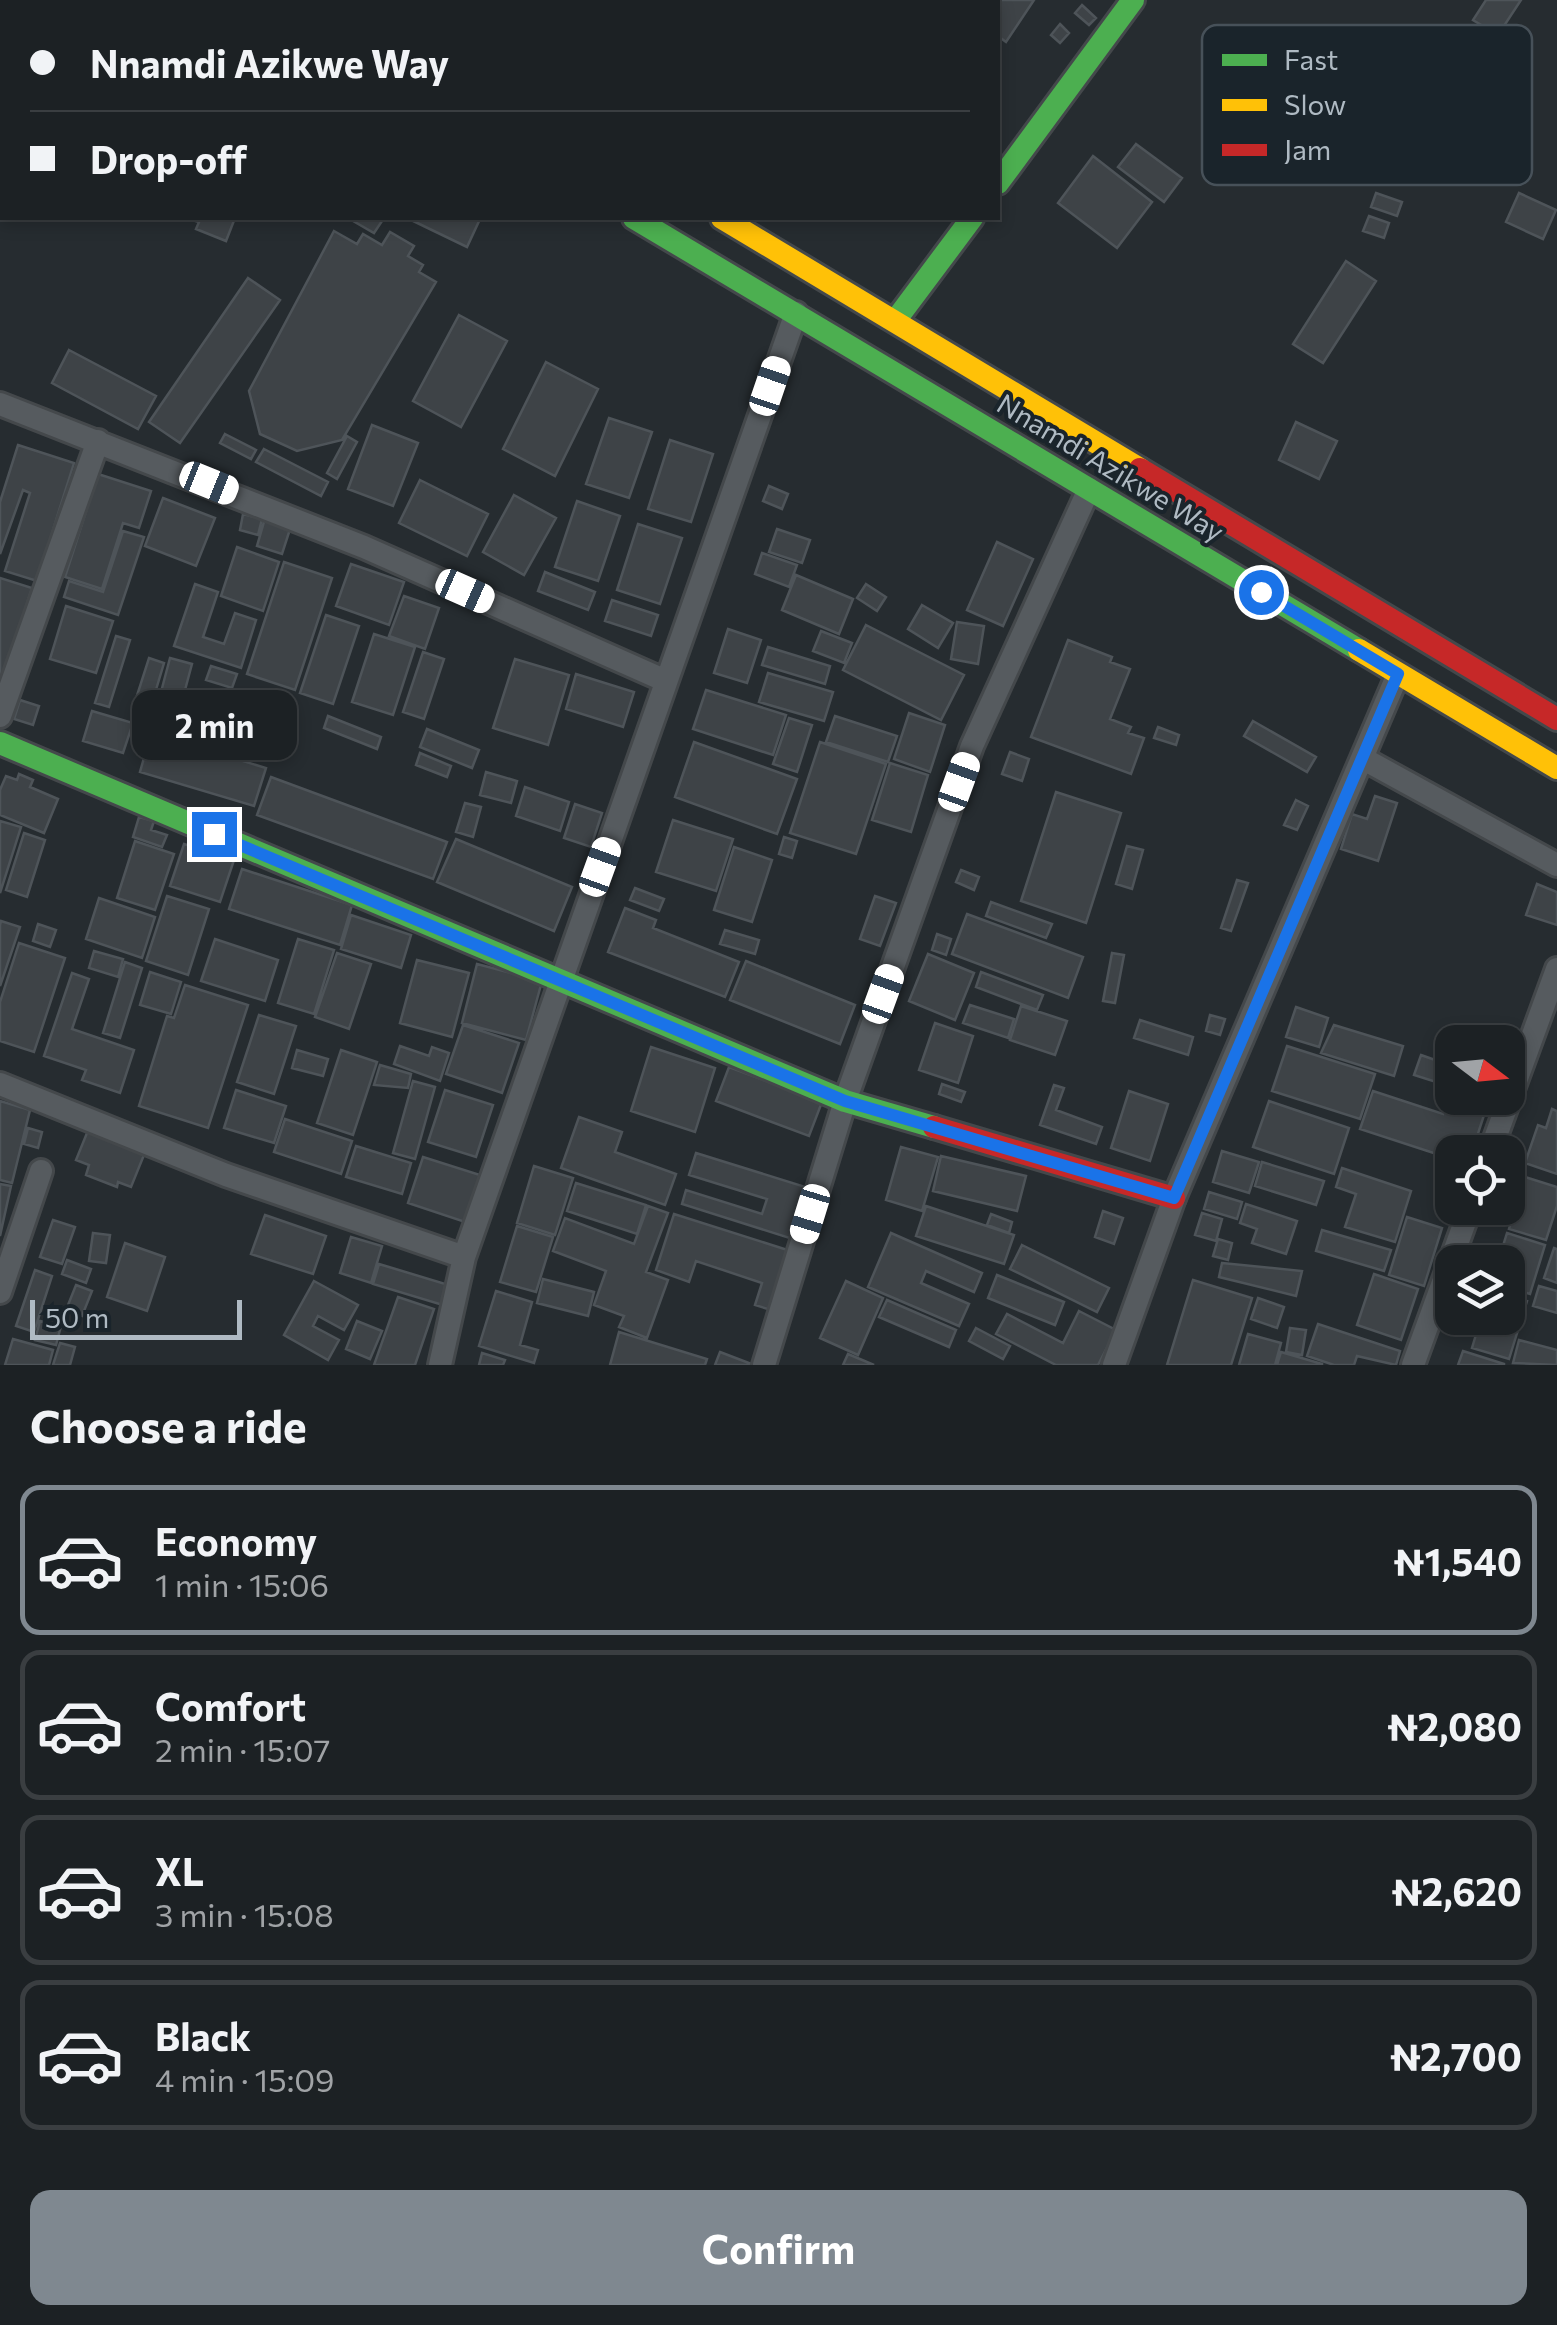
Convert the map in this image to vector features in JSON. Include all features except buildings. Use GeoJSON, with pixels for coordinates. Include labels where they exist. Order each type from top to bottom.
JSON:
{"type":"FeatureCollection","features":[{"type":"Feature","properties":{"kind":"main road"},"geometry":{"type":"LineString","coordinates":[[1000,179],[1133,0]]}},
{"type":"Feature","properties":{"kind":"main road","name":"Nnamdi Azikwe Way"},"geometry":{"type":"LineString","coordinates":[[637,220],[1557,768]]}},
{"type":"Feature","properties":{"kind":"main road","name":"Nnamdi Azikwe Way"},"geometry":{"type":"LineString","coordinates":[[725,220],[1557,719]]}},
{"type":"Feature","properties":{"kind":"main road"},"geometry":{"type":"LineString","coordinates":[[895,321],[971,220]]}},
{"type":"Feature","properties":{"kind":"main road"},"geometry":{"type":"LineString","coordinates":[[0,743],[845,1101],[1174,1198]]}},
{"type":"Feature","properties":{"kind":"street"},"geometry":{"type":"LineString","coordinates":[[440,1365],[464,1258],[796,313]]}},
{"type":"Feature","properties":{"kind":"street"},"geometry":{"type":"LineString","coordinates":[[0,404],[364,547],[666,680]]}},
{"type":"Feature","properties":{"kind":"street"},"geometry":{"type":"LineString","coordinates":[[0,716],[98,440]]}},
{"type":"Feature","properties":{"kind":"street"},"geometry":{"type":"LineString","coordinates":[[764,1365],[845,1101],[972,746],[1089,489]]}},
{"type":"Feature","properties":{"kind":"street"},"geometry":{"type":"LineString","coordinates":[[1114,1365],[1174,1198],[1398,674]]}},
{"type":"Feature","properties":{"kind":"street"},"geometry":{"type":"LineString","coordinates":[[1362,758],[1557,865]]}},
{"type":"Feature","properties":{"kind":"street"},"geometry":{"type":"LineString","coordinates":[[1496,1135],[1557,970]]}},
{"type":"Feature","properties":{"kind":"street"},"geometry":{"type":"LineString","coordinates":[[0,1084],[226,1175],[464,1258]]}},
{"type":"Feature","properties":{"kind":"street"},"geometry":{"type":"LineString","coordinates":[[0,1292],[41,1171]]}},
{"type":"Feature","properties":{"kind":"street"},"geometry":{"type":"LineString","coordinates":[[1413,1365],[1464,1225]]}},
{"type":"Feature","properties":{"kind":"traffic: fast"},"geometry":{"type":"LineString","coordinates":[[1000,180],[1133,0]]}},
{"type":"Feature","properties":{"kind":"traffic: fast"},"geometry":{"type":"LineString","coordinates":[[637,220],[1359,650]]}},
{"type":"Feature","properties":{"kind":"traffic: fast"},"geometry":{"type":"LineString","coordinates":[[895,321],[971,220]]}},
{"type":"Feature","properties":{"kind":"traffic: fast"},"geometry":{"type":"LineString","coordinates":[[0,743],[845,1101],[934,1127]]}},
{"type":"Feature","properties":{"kind":"traffic: slow"},"geometry":{"type":"LineString","coordinates":[[725,220],[1140,469]]}},
{"type":"Feature","properties":{"kind":"traffic: slow"},"geometry":{"type":"LineString","coordinates":[[1359,650],[1557,768]]}},
{"type":"Feature","properties":{"kind":"traffic: jam"},"geometry":{"type":"LineString","coordinates":[[1140,469],[1557,719]]}},
{"type":"Feature","properties":{"kind":"traffic: jam"},"geometry":{"type":"LineString","coordinates":[[934,1127],[1174,1198]]}},
{"type":"Feature","properties":{"kind":"route"},"geometry":{"type":"LineString","coordinates":[[214,834],[845,1101],[1174,1198],[1398,674],[1261,592]]}}]}
